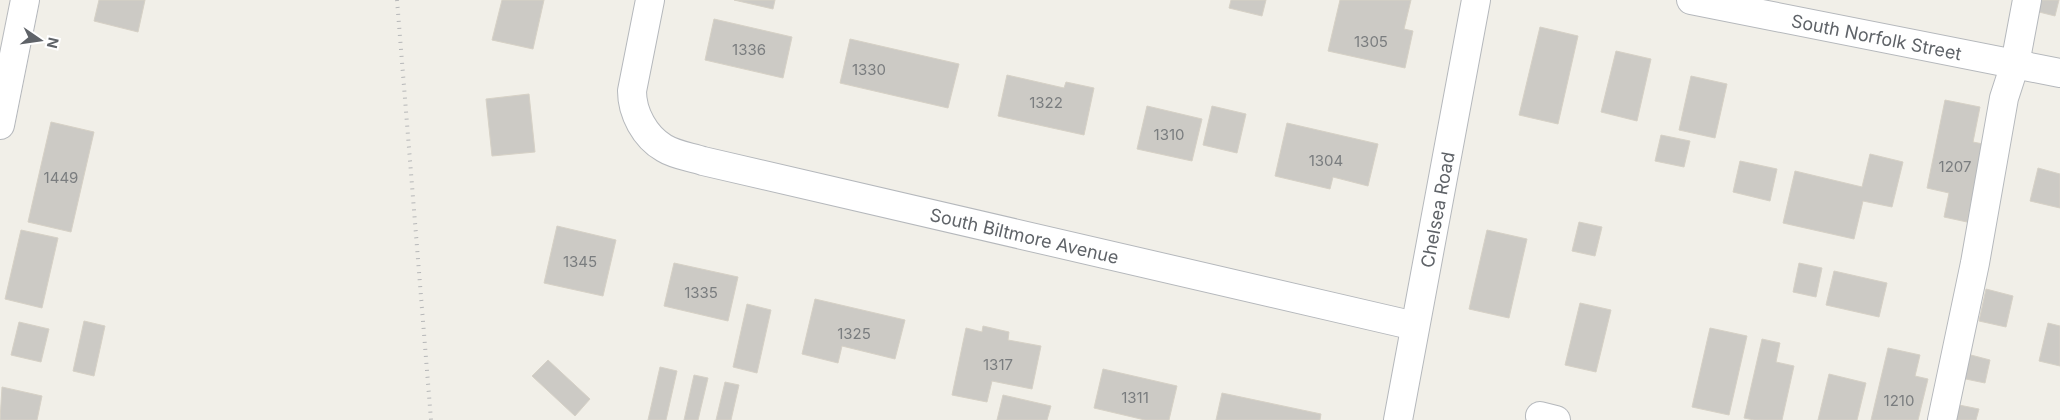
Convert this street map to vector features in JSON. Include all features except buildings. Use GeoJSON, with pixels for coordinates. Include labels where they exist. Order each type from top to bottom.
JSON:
{"type":"FeatureCollection","features":[{"type":"Feature","properties":{"kind":"street"},"geometry":{"type":"LineString","coordinates":[[0,125],[6,66],[25,0]]}},
{"type":"Feature","properties":{"kind":"street","name":"South Biltmore Avenue"},"geometry":{"type":"LineString","coordinates":[[650,0],[632,91],[632,100],[636,114],[644,127],[665,149],[703,161],[1415,326]]}},
{"type":"Feature","properties":{"kind":"street","name":"Chelsea Road"},"geometry":{"type":"LineString","coordinates":[[1398,420],[1476,0]]}},
{"type":"Feature","properties":{"kind":"street","name":"South Norfolk Street"},"geometry":{"type":"LineString","coordinates":[[1691,0],[2060,73]]}},
{"type":"Feature","properties":{"kind":"street"},"geometry":{"type":"LineString","coordinates":[[1942,420],[1982,230],[2004,98],[2015,64],[2028,0]]}},
{"type":"Feature","properties":{"kind":"railway"},"geometry":{"type":"LineString","coordinates":[[397,0],[431,420]]}}]}
